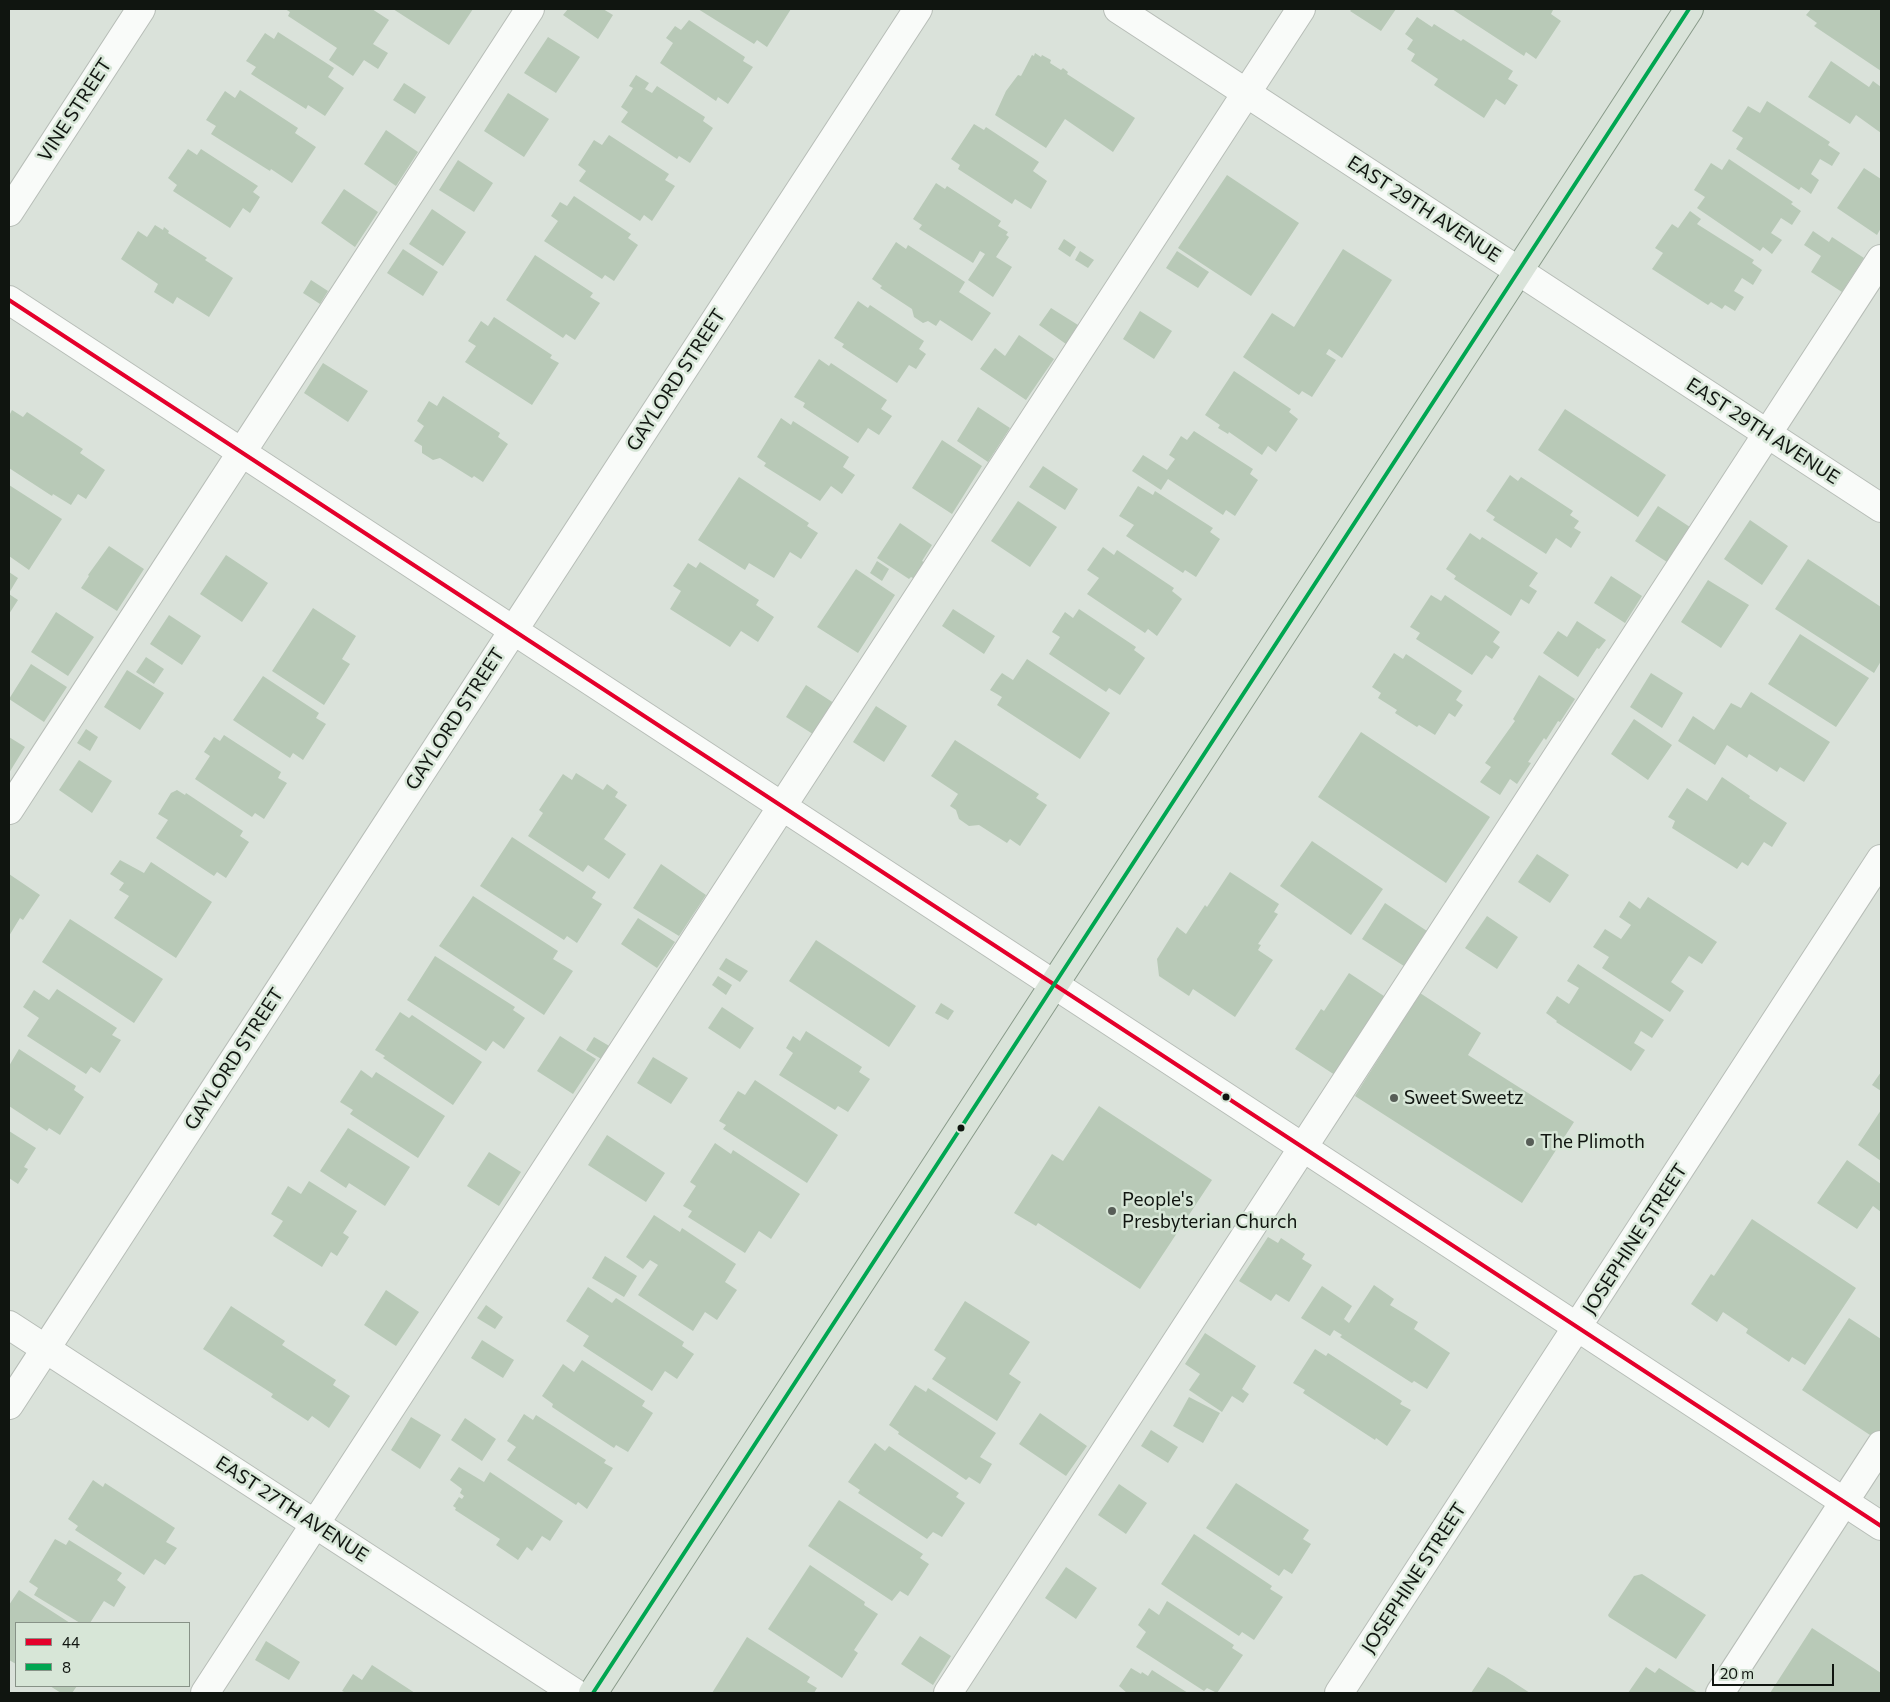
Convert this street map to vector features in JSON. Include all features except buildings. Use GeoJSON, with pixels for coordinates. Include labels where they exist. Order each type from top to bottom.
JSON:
{"type":"FeatureCollection","features":[{"type":"Feature","properties":{"kind":"main road"},"geometry":{"type":"LineString","coordinates":[[593,1693],[1689,9]]}},
{"type":"Feature","properties":{"kind":"street","name":"VINE STREET"},"geometry":{"type":"LineString","coordinates":[[9,212],[141,9]]}},
{"type":"Feature","properties":{"kind":"street"},"geometry":{"type":"LineString","coordinates":[[9,810],[530,9]]}},
{"type":"Feature","properties":{"kind":"street","name":"GAYLORD STREET"},"geometry":{"type":"LineString","coordinates":[[9,1405],[918,9]]}},
{"type":"Feature","properties":{"kind":"street","name":"EAST 29TH AVENUE"},"geometry":{"type":"LineString","coordinates":[[1118,9],[1881,508]]}},
{"type":"Feature","properties":{"kind":"street"},"geometry":{"type":"LineString","coordinates":[[204,1693],[1301,9]]}},
{"type":"Feature","properties":{"kind":"street"},"geometry":{"type":"LineString","coordinates":[[948,1693],[1881,259]]}},
{"type":"Feature","properties":{"kind":"street"},"geometry":{"type":"LineString","coordinates":[[9,300],[1881,1526]]}},
{"type":"Feature","properties":{"kind":"street","name":"JOSEPHINE STREET"},"geometry":{"type":"LineString","coordinates":[[1339,1693],[1881,859]]}},
{"type":"Feature","properties":{"kind":"street","name":"EAST 27TH AVENUE"},"geometry":{"type":"LineString","coordinates":[[9,1325],[575,1693]]}},
{"type":"Feature","properties":{"kind":"street"},"geometry":{"type":"LineString","coordinates":[[1720,1693],[1881,1445]]}},
{"type":"Feature","properties":{"kind":"transit line","name":"8"},"geometry":{"type":"LineString","coordinates":[[593,1693],[1689,9]]}},
{"type":"Feature","properties":{"kind":"transit line","name":"44"},"geometry":{"type":"LineString","coordinates":[[9,300],[1881,1526]]}},
{"type":"Feature","properties":{"kind":"place","name":"Sweet Sweetz"},"geometry":{"type":"Point","coordinates":[1394,1098]}},
{"type":"Feature","properties":{"kind":"place","name":"The Plimoth"},"geometry":{"type":"Point","coordinates":[1530,1142]}},
{"type":"Feature","properties":{"kind":"place","name":"People's Presbyterian Church"},"geometry":{"type":"Point","coordinates":[1112,1211]}}]}
